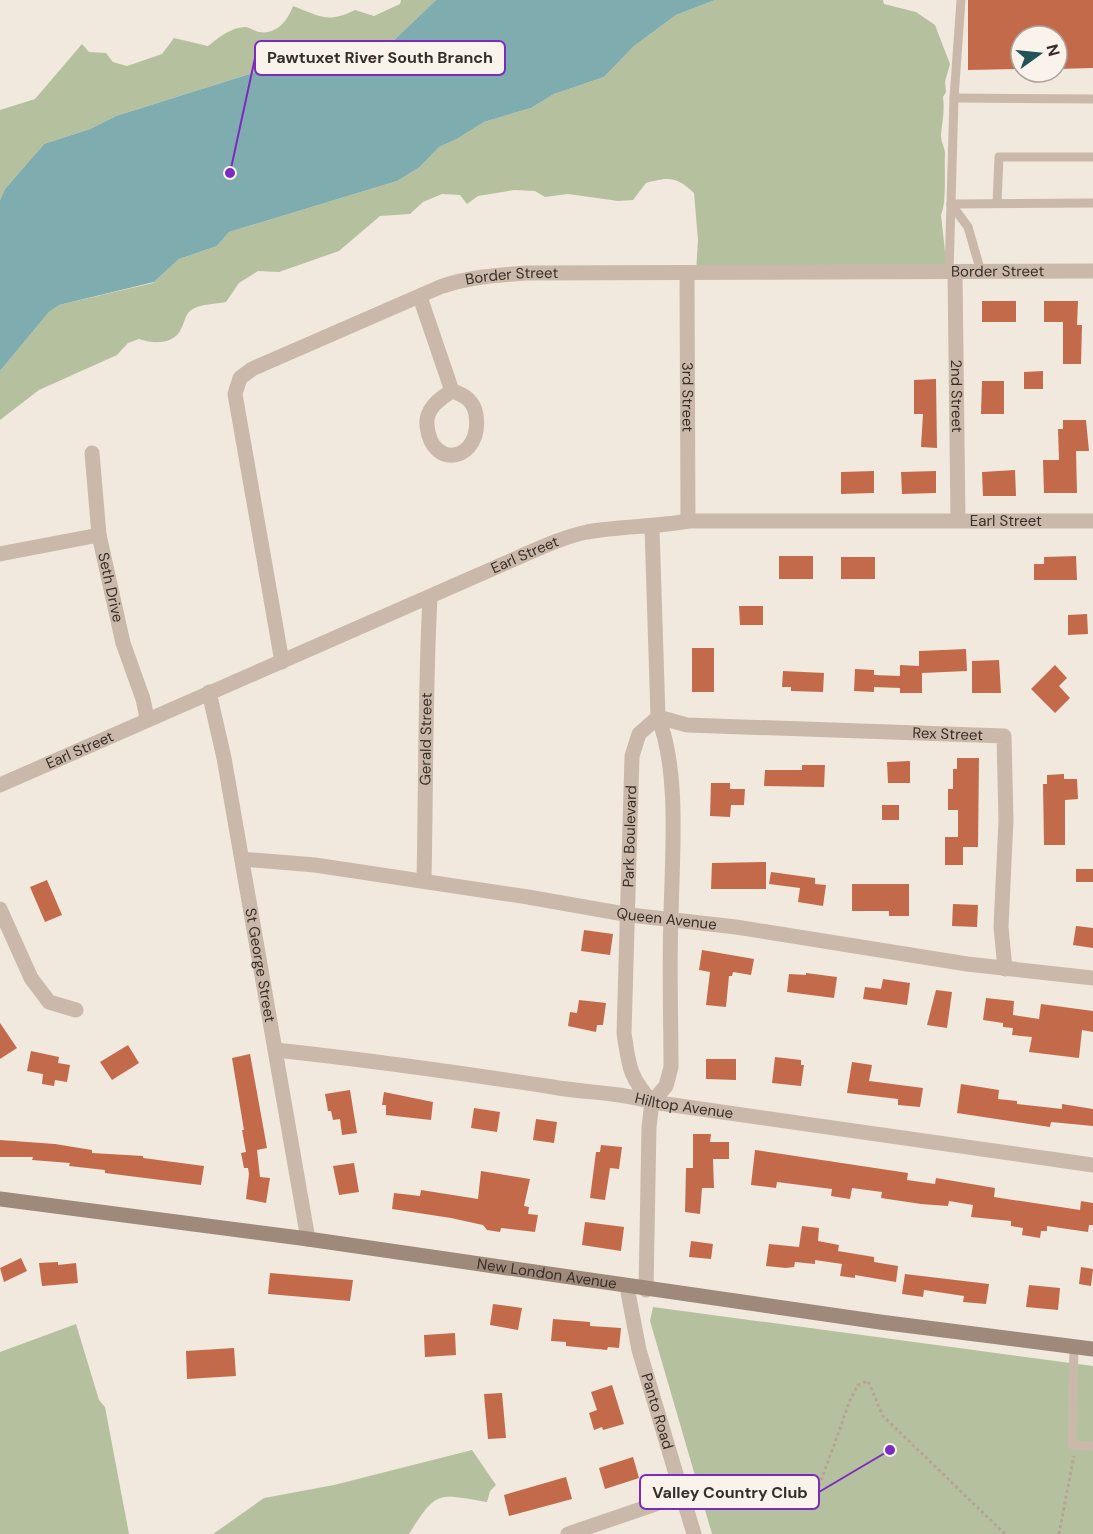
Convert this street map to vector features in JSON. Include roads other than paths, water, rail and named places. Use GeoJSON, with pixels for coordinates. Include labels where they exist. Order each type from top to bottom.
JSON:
{"type":"FeatureCollection","features":[{"type":"Feature","properties":{"kind":"main road","name":"New London Avenue"},"geometry":{"type":"LineString","coordinates":[[0,1199],[308,1239],[646,1290],[1093,1348]]}},
{"type":"Feature","properties":{"kind":"street","name":"Border Street"},"geometry":{"type":"LineString","coordinates":[[282,662],[236,394],[240,378],[252,369],[460,280],[485,276],[526,273],[1093,271]]}},
{"type":"Feature","properties":{"kind":"street","name":"2nd Street"},"geometry":{"type":"LineString","coordinates":[[952,273],[958,520]]}},
{"type":"Feature","properties":{"kind":"street","name":"3rd Street"},"geometry":{"type":"LineString","coordinates":[[687,274],[688,521]]}},
{"type":"Feature","properties":{"kind":"street"},"geometry":{"type":"LineString","coordinates":[[420,297],[452,391]]}},
{"type":"Feature","properties":{"kind":"street","name":"Seth Drive"},"geometry":{"type":"LineString","coordinates":[[92,453],[99,535],[123,643],[143,699],[147,718]]}},
{"type":"Feature","properties":{"kind":"street","name":"Earl Street"},"geometry":{"type":"LineString","coordinates":[[0,785],[147,718],[282,662],[562,539],[586,532],[652,528],[688,521],[1093,521]]}},
{"type":"Feature","properties":{"kind":"street"},"geometry":{"type":"LineString","coordinates":[[646,1290],[646,1153],[652,1102],[666,1086],[671,1067],[670,919],[673,858],[670,760],[667,738],[658,717],[652,528]]}},
{"type":"Feature","properties":{"kind":"street"},"geometry":{"type":"LineString","coordinates":[[0,554],[99,535]]}},
{"type":"Feature","properties":{"kind":"street","name":"Gerald Street"},"geometry":{"type":"LineString","coordinates":[[424,880],[428,762],[426,669],[430,597]]}},
{"type":"Feature","properties":{"kind":"street","name":"St George Street"},"geometry":{"type":"LineString","coordinates":[[209,692],[242,859],[308,1239]]}},
{"type":"Feature","properties":{"kind":"street","name":"Park Boulevard"},"geometry":{"type":"LineString","coordinates":[[652,1102],[636,1084],[628,1064],[624,1033],[630,915],[632,756],[639,734],[658,717]]}},
{"type":"Feature","properties":{"kind":"street","name":"Rex Street"},"geometry":{"type":"LineString","coordinates":[[658,717],[687,725],[1004,736],[1006,819],[1001,927],[1005,969]]}},
{"type":"Feature","properties":{"kind":"street","name":"Queen Avenue"},"geometry":{"type":"LineString","coordinates":[[242,859],[315,865],[424,880],[630,915],[1005,969],[1093,978]]}},
{"type":"Feature","properties":{"kind":"street"},"geometry":{"type":"LineString","coordinates":[[0,909],[31,978],[49,1002],[76,1010]]}},
{"type":"Feature","properties":{"kind":"street","name":"Hilltop Avenue"},"geometry":{"type":"LineString","coordinates":[[276,1050],[368,1060],[576,1091],[633,1096],[652,1102],[1093,1165]]}},
{"type":"Feature","properties":{"kind":"street","name":"Panto Road"},"geometry":{"type":"LineString","coordinates":[[627,1287],[639,1350],[694,1534]]}},
{"type":"Feature","properties":{"kind":"street"},"geometry":{"type":"LineString","coordinates":[[568,1534],[682,1495]]}},
{"type":"Feature","properties":{"kind":"lane"},"geometry":{"type":"LineString","coordinates":[[952,273],[954,98],[961,0]]}},
{"type":"Feature","properties":{"kind":"lane"},"geometry":{"type":"LineString","coordinates":[[954,98],[1093,99]]}},
{"type":"Feature","properties":{"kind":"lane"},"geometry":{"type":"LineString","coordinates":[[997,203],[999,158],[1093,157]]}},
{"type":"Feature","properties":{"kind":"lane"},"geometry":{"type":"LineString","coordinates":[[951,204],[1093,202]]}},
{"type":"Feature","properties":{"kind":"lane"},"geometry":{"type":"LineString","coordinates":[[951,204],[968,227],[981,272]]}},
{"type":"Feature","properties":{"kind":"lane"},"geometry":{"type":"LineString","coordinates":[[1074,1346],[1072,1446],[1093,1446]]}},
{"type":"Feature","properties":{"kind":"water"},"geometry":{"type":"Polygon","coordinates":[[[436,0],[715,0],[676,15],[634,46],[604,77],[554,94],[531,108],[484,122],[439,147],[420,167],[397,181],[229,232],[217,246],[179,259],[154,282],[59,305],[49,312],[0,371],[0,200],[5,189],[44,144],[90,129],[116,116],[262,70],[369,54],[387,47],[436,0]]]}},
{"type":"Feature","properties":{"kind":"place","name":"Pawtuxet River South Branch"},"geometry":{"type":"Point","coordinates":[230,173]}},
{"type":"Feature","properties":{"kind":"place","name":"Valley Country Club"},"geometry":{"type":"Point","coordinates":[890,1450]}}]}
